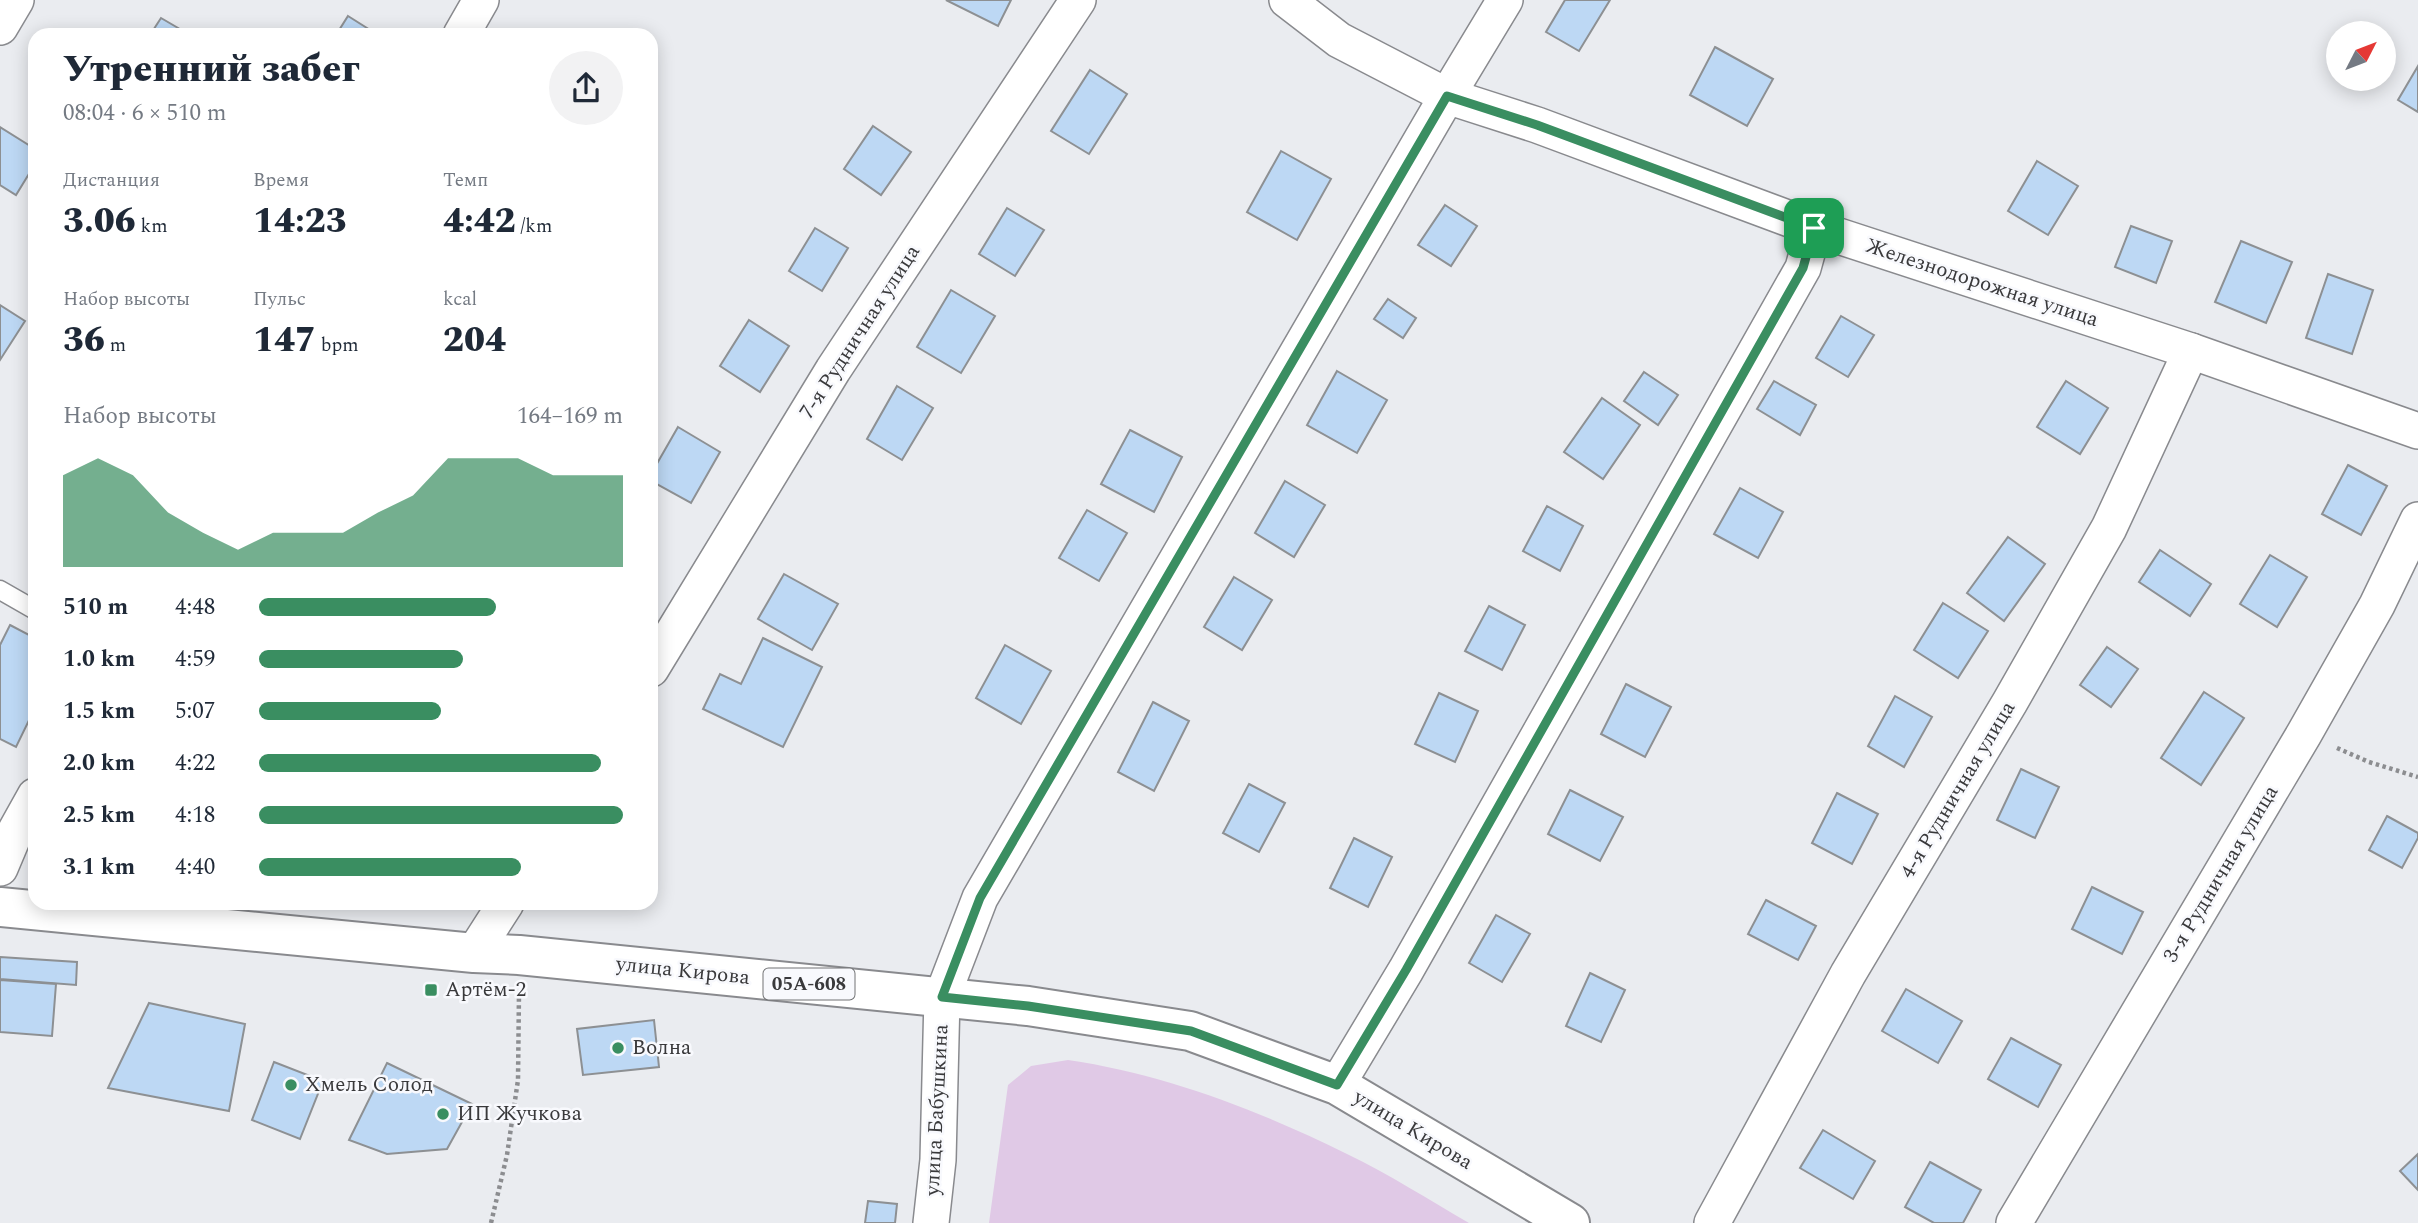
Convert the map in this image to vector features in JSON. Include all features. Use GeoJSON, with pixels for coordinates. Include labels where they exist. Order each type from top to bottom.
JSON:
{"type":"FeatureCollection","features":[{"type":"Feature","properties":{"kind":"main road","name":"улица Кирова"},"geometry":{"type":"LineString","coordinates":[[0,907],[28,910]]}},
{"type":"Feature","properties":{"kind":"main road","name":"улица Кирова"},"geometry":{"type":"LineString","coordinates":[[31,910],[942,997],[1028,1006],[1191,1031],[1337,1085],[1570,1223]]}},
{"type":"Feature","properties":{"kind":"street"},"geometry":{"type":"LineString","coordinates":[[0,27],[16,0]]}},
{"type":"Feature","properties":{"kind":"street"},"geometry":{"type":"LineString","coordinates":[[465,28],[481,0]]}},
{"type":"Feature","properties":{"kind":"street","name":"7-я Рудничная улица"},"geometry":{"type":"LineString","coordinates":[[658,658],[833,370],[1078,0]]}},
{"type":"Feature","properties":{"kind":"street","name":"Железнодорожная улица"},"geometry":{"type":"LineString","coordinates":[[1287,0],[1339,40],[1447,96],[1537,125],[1814,228],[2191,351],[2418,431]]}},
{"type":"Feature","properties":{"kind":"street","name":"улица Бабушкина"},"geometry":{"type":"LineString","coordinates":[[932,1223],[937,1160],[942,997],[980,898],[1505,0]]}},
{"type":"Feature","properties":{"kind":"street"},"geometry":{"type":"LineString","coordinates":[[1337,1085],[1406,970],[1803,268],[1814,228]]}},
{"type":"Feature","properties":{"kind":"street","name":"4-я Рудничная улица"},"geometry":{"type":"LineString","coordinates":[[1712,1223],[1848,974],[2010,702],[2109,528],[2191,351]]}},
{"type":"Feature","properties":{"kind":"street","name":"3-я Рудничная улица"},"geometry":{"type":"LineString","coordinates":[[2014,1223],[2304,734],[2377,605],[2418,520]]}},
{"type":"Feature","properties":{"kind":"street"},"geometry":{"type":"LineString","coordinates":[[0,868],[8,820],[28,802]]}},
{"type":"Feature","properties":{"kind":"street"},"geometry":{"type":"LineString","coordinates":[[474,953],[502,910]]}},
{"type":"Feature","properties":{"kind":"lane"},"geometry":{"type":"LineString","coordinates":[[0,590],[28,606]]}},
{"type":"Feature","properties":{"kind":"path"},"geometry":{"type":"LineString","coordinates":[[2304,734],[2369,762],[2418,777]]}},
{"type":"Feature","properties":{"kind":"path"},"geometry":{"type":"LineString","coordinates":[[491,1223],[507,1155],[518,1080],[519,955]]}},
{"type":"Feature","properties":{"kind":"shaded area"},"geometry":{"type":"Polygon","coordinates":[[[1068,1060],[1140,1075],[1246,1109],[1363,1162],[1469,1223],[989,1223],[1008,1085],[1031,1066],[1068,1060]]]}},
{"type":"Feature","properties":{"kind":"building"},"geometry":{"type":"Polygon","coordinates":[[[946,0],[1011,0],[998,26],[946,0]]]}},
{"type":"Feature","properties":{"kind":"building"},"geometry":{"type":"Polygon","coordinates":[[[1565,0],[1610,0],[1579,51],[1546,32],[1565,0]]]}},
{"type":"Feature","properties":{"kind":"building"},"geometry":{"type":"Polygon","coordinates":[[[348,16],[367,28],[340,28],[348,16]]]}},
{"type":"Feature","properties":{"kind":"building"},"geometry":{"type":"Polygon","coordinates":[[[161,18],[178,28],[155,28],[161,18]]]}},
{"type":"Feature","properties":{"kind":"building"},"geometry":{"type":"Polygon","coordinates":[[[1715,47],[1773,79],[1747,126],[1690,95],[1715,47]]]}},
{"type":"Feature","properties":{"kind":"building"},"geometry":{"type":"Polygon","coordinates":[[[2418,66],[2418,112],[2398,100],[2418,66]]]}},
{"type":"Feature","properties":{"kind":"building"},"geometry":{"type":"Polygon","coordinates":[[[1090,70],[1127,94],[1089,154],[1051,131],[1090,70]]]}},
{"type":"Feature","properties":{"kind":"building"},"geometry":{"type":"Polygon","coordinates":[[[873,126],[911,152],[881,195],[844,169],[873,126]]]}},
{"type":"Feature","properties":{"kind":"building"},"geometry":{"type":"Polygon","coordinates":[[[0,127],[28,145],[28,175],[16,195],[0,185],[0,127]]]}},
{"type":"Feature","properties":{"kind":"building"},"geometry":{"type":"Polygon","coordinates":[[[1281,151],[1331,179],[1297,240],[1247,212],[1281,151]]]}},
{"type":"Feature","properties":{"kind":"building"},"geometry":{"type":"Polygon","coordinates":[[[2037,161],[2078,186],[2048,235],[2008,211],[2037,161]]]}},
{"type":"Feature","properties":{"kind":"building"},"geometry":{"type":"Polygon","coordinates":[[[1445,205],[1477,226],[1451,266],[1418,245],[1445,205]]]}},
{"type":"Feature","properties":{"kind":"building"},"geometry":{"type":"Polygon","coordinates":[[[1007,208],[1044,230],[1015,276],[979,254],[1007,208]]]}},
{"type":"Feature","properties":{"kind":"building"},"geometry":{"type":"Polygon","coordinates":[[[2131,226],[2172,241],[2156,283],[2115,267],[2131,226]]]}},
{"type":"Feature","properties":{"kind":"building"},"geometry":{"type":"Polygon","coordinates":[[[815,228],[848,248],[822,291],[789,271],[815,228]]]}},
{"type":"Feature","properties":{"kind":"building"},"geometry":{"type":"Polygon","coordinates":[[[2241,241],[2292,262],[2266,323],[2215,302],[2241,241]]]}},
{"type":"Feature","properties":{"kind":"building"},"geometry":{"type":"Polygon","coordinates":[[[2328,274],[2373,290],[2352,354],[2306,338],[2328,274]]]}},
{"type":"Feature","properties":{"kind":"building"},"geometry":{"type":"Polygon","coordinates":[[[951,290],[995,316],[961,373],[917,347],[951,290]]]}},
{"type":"Feature","properties":{"kind":"building"},"geometry":{"type":"Polygon","coordinates":[[[1388,299],[1416,318],[1403,338],[1374,319],[1388,299]]]}},
{"type":"Feature","properties":{"kind":"building"},"geometry":{"type":"Polygon","coordinates":[[[0,305],[25,321],[0,360],[0,305]]]}},
{"type":"Feature","properties":{"kind":"building"},"geometry":{"type":"Polygon","coordinates":[[[1841,316],[1874,335],[1848,377],[1816,358],[1841,316]]]}},
{"type":"Feature","properties":{"kind":"building"},"geometry":{"type":"Polygon","coordinates":[[[749,320],[789,346],[760,392],[720,366],[749,320]]]}},
{"type":"Feature","properties":{"kind":"building"},"geometry":{"type":"Polygon","coordinates":[[[1337,371],[1387,400],[1357,453],[1307,425],[1337,371]]]}},
{"type":"Feature","properties":{"kind":"building"},"geometry":{"type":"Polygon","coordinates":[[[1644,372],[1678,395],[1658,425],[1624,401],[1644,372]]]}},
{"type":"Feature","properties":{"kind":"building"},"geometry":{"type":"Polygon","coordinates":[[[1774,381],[1816,405],[1800,435],[1757,409],[1774,381]]]}},
{"type":"Feature","properties":{"kind":"building"},"geometry":{"type":"Polygon","coordinates":[[[2066,381],[2108,408],[2080,454],[2037,427],[2066,381]]]}},
{"type":"Feature","properties":{"kind":"building"},"geometry":{"type":"Polygon","coordinates":[[[897,386],[933,408],[902,460],[867,439],[897,386]]]}},
{"type":"Feature","properties":{"kind":"building"},"geometry":{"type":"Polygon","coordinates":[[[1602,398],[1640,425],[1603,479],[1564,452],[1602,398]]]}},
{"type":"Feature","properties":{"kind":"building"},"geometry":{"type":"Polygon","coordinates":[[[678,427],[720,452],[691,503],[658,485],[658,462],[678,427]]]}},
{"type":"Feature","properties":{"kind":"building"},"geometry":{"type":"Polygon","coordinates":[[[1130,430],[1182,457],[1154,512],[1101,484],[1130,430]]]}},
{"type":"Feature","properties":{"kind":"building"},"geometry":{"type":"Polygon","coordinates":[[[2348,465],[2387,486],[2361,535],[2322,514],[2348,465]]]}},
{"type":"Feature","properties":{"kind":"building"},"geometry":{"type":"Polygon","coordinates":[[[1285,481],[1325,505],[1294,557],[1255,533],[1285,481]]]}},
{"type":"Feature","properties":{"kind":"building"},"geometry":{"type":"Polygon","coordinates":[[[1740,488],[1783,512],[1758,558],[1714,534],[1740,488]]]}},
{"type":"Feature","properties":{"kind":"building"},"geometry":{"type":"Polygon","coordinates":[[[1547,506],[1583,526],[1560,571],[1523,551],[1547,506]]]}},
{"type":"Feature","properties":{"kind":"building"},"geometry":{"type":"Polygon","coordinates":[[[1087,510],[1127,533],[1099,581],[1059,558],[1087,510]]]}},
{"type":"Feature","properties":{"kind":"building"},"geometry":{"type":"Polygon","coordinates":[[[2008,537],[2045,564],[2004,621],[1967,593],[2008,537]]]}},
{"type":"Feature","properties":{"kind":"building"},"geometry":{"type":"Polygon","coordinates":[[[2160,550],[2211,584],[2190,616],[2139,582],[2160,550]]]}},
{"type":"Feature","properties":{"kind":"building"},"geometry":{"type":"Polygon","coordinates":[[[2270,555],[2307,577],[2277,627],[2240,604],[2270,555]]]}},
{"type":"Feature","properties":{"kind":"building"},"geometry":{"type":"Polygon","coordinates":[[[784,574],[838,604],[812,650],[758,619],[784,574]]]}},
{"type":"Feature","properties":{"kind":"building"},"geometry":{"type":"Polygon","coordinates":[[[1234,577],[1272,600],[1242,650],[1204,627],[1234,577]]]}},
{"type":"Feature","properties":{"kind":"building"},"geometry":{"type":"Polygon","coordinates":[[[1943,603],[1988,631],[1958,678],[1914,650],[1943,603]]]}},
{"type":"Feature","properties":{"kind":"building"},"geometry":{"type":"Polygon","coordinates":[[[1489,606],[1525,625],[1502,670],[1465,651],[1489,606]]]}},
{"type":"Feature","properties":{"kind":"building"},"geometry":{"type":"Polygon","coordinates":[[[10,625],[28,634],[28,722],[16,747],[0,739],[0,645],[10,625]]]}},
{"type":"Feature","properties":{"kind":"building"},"geometry":{"type":"Polygon","coordinates":[[[763,638],[822,667],[783,747],[703,709],[720,674],[741,684],[763,638]]]}},
{"type":"Feature","properties":{"kind":"building"},"geometry":{"type":"Polygon","coordinates":[[[1005,645],[1051,671],[1021,724],[976,698],[1005,645]]]}},
{"type":"Feature","properties":{"kind":"building"},"geometry":{"type":"Polygon","coordinates":[[[2107,647],[2138,669],[2111,707],[2080,685],[2107,647]]]}},
{"type":"Feature","properties":{"kind":"building"},"geometry":{"type":"Polygon","coordinates":[[[1626,684],[1671,707],[1645,757],[1601,734],[1626,684]]]}},
{"type":"Feature","properties":{"kind":"building"},"geometry":{"type":"Polygon","coordinates":[[[2204,692],[2244,718],[2201,785],[2161,758],[2204,692]]]}},
{"type":"Feature","properties":{"kind":"building"},"geometry":{"type":"Polygon","coordinates":[[[1439,693],[1478,711],[1455,762],[1415,744],[1439,693]]]}},
{"type":"Feature","properties":{"kind":"building"},"geometry":{"type":"Polygon","coordinates":[[[1895,696],[1932,717],[1904,767],[1868,746],[1895,696]]]}},
{"type":"Feature","properties":{"kind":"building"},"geometry":{"type":"Polygon","coordinates":[[[1153,702],[1189,721],[1154,791],[1118,772],[1153,702]]]}},
{"type":"Feature","properties":{"kind":"building"},"geometry":{"type":"Polygon","coordinates":[[[2021,769],[2059,787],[2035,838],[1997,820],[2021,769]]]}},
{"type":"Feature","properties":{"kind":"building"},"geometry":{"type":"Polygon","coordinates":[[[1249,784],[1285,803],[1259,852],[1223,833],[1249,784]]]}},
{"type":"Feature","properties":{"kind":"building"},"geometry":{"type":"Polygon","coordinates":[[[1570,790],[1623,817],[1600,861],[1548,834],[1570,790]]]}},
{"type":"Feature","properties":{"kind":"building"},"geometry":{"type":"Polygon","coordinates":[[[1837,793],[1878,814],[1852,864],[1812,843],[1837,793]]]}},
{"type":"Feature","properties":{"kind":"building"},"geometry":{"type":"Polygon","coordinates":[[[2387,816],[2418,833],[2402,868],[2369,850],[2387,816]]]}},
{"type":"Feature","properties":{"kind":"building"},"geometry":{"type":"Polygon","coordinates":[[[1354,838],[1392,857],[1368,907],[1330,888],[1354,838]]]}},
{"type":"Feature","properties":{"kind":"building"},"geometry":{"type":"Polygon","coordinates":[[[2092,887],[2143,912],[2122,954],[2072,929],[2092,887]]]}},
{"type":"Feature","properties":{"kind":"building"},"geometry":{"type":"Polygon","coordinates":[[[1766,900],[1816,926],[1798,960],[1748,934],[1766,900]]]}},
{"type":"Feature","properties":{"kind":"building"},"geometry":{"type":"Polygon","coordinates":[[[1496,915],[1530,934],[1502,982],[1469,963],[1496,915]]]}},
{"type":"Feature","properties":{"kind":"building"},"geometry":{"type":"Polygon","coordinates":[[[0,957],[77,962],[76,985],[0,979],[0,957]]]}},
{"type":"Feature","properties":{"kind":"building"},"geometry":{"type":"Polygon","coordinates":[[[1590,973],[1625,990],[1601,1042],[1566,1026],[1590,973]]]}},
{"type":"Feature","properties":{"kind":"building"},"geometry":{"type":"Polygon","coordinates":[[[0,980],[56,984],[52,1036],[0,1032],[0,980]]]}},
{"type":"Feature","properties":{"kind":"building"},"geometry":{"type":"Polygon","coordinates":[[[1906,989],[1962,1021],[1938,1063],[1882,1031],[1906,989]]]}},
{"type":"Feature","properties":{"kind":"building"},"geometry":{"type":"Polygon","coordinates":[[[149,1003],[245,1024],[229,1111],[108,1088],[149,1003]]]}},
{"type":"Feature","properties":{"kind":"building","name":"Волна"},"geometry":{"type":"Polygon","coordinates":[[[654,1020],[659,1067],[583,1075],[577,1029],[654,1020]]]}},
{"type":"Feature","properties":{"kind":"building"},"geometry":{"type":"Polygon","coordinates":[[[2011,1038],[2061,1065],[2038,1107],[1988,1079],[2011,1038]]]}},
{"type":"Feature","properties":{"kind":"building"},"geometry":{"type":"Polygon","coordinates":[[[274,1062],[323,1081],[300,1139],[252,1120],[274,1062]]]}},
{"type":"Feature","properties":{"kind":"building"},"geometry":{"type":"Polygon","coordinates":[[[387,1063],[472,1104],[447,1149],[387,1154],[349,1140],[387,1063]]]}},
{"type":"Feature","properties":{"kind":"building"},"geometry":{"type":"Polygon","coordinates":[[[1823,1130],[1875,1161],[1853,1199],[1800,1168],[1823,1130]]]}},
{"type":"Feature","properties":{"kind":"building"},"geometry":{"type":"Polygon","coordinates":[[[2418,1154],[2418,1190],[2400,1171],[2418,1154]]]}},
{"type":"Feature","properties":{"kind":"building"},"geometry":{"type":"Polygon","coordinates":[[[1930,1162],[1981,1190],[1963,1223],[1934,1223],[1905,1207],[1930,1162]]]}},
{"type":"Feature","properties":{"kind":"building"},"geometry":{"type":"Polygon","coordinates":[[[868,1201],[897,1204],[895,1223],[865,1223],[868,1201]]]}},
{"type":"Feature","properties":{"kind":"place","name":"Артём-2"},"geometry":{"type":"Point","coordinates":[431,990]}},
{"type":"Feature","properties":{"kind":"place","name":"Волна"},"geometry":{"type":"Point","coordinates":[618,1048]}},
{"type":"Feature","properties":{"kind":"place","name":"Хмель Солод"},"geometry":{"type":"Point","coordinates":[291,1085]}},
{"type":"Feature","properties":{"kind":"place","name":"ИП Жучкова"},"geometry":{"type":"Point","coordinates":[443,1114]}},
{"type":"Feature","properties":{"kind":"route"},"geometry":{"type":"LineString","coordinates":[[1447,96],[1537,125],[1814,228],[1803,268],[1406,970],[1337,1085],[1191,1031],[1028,1006],[942,997],[980,898],[1447,96]]}}]}
